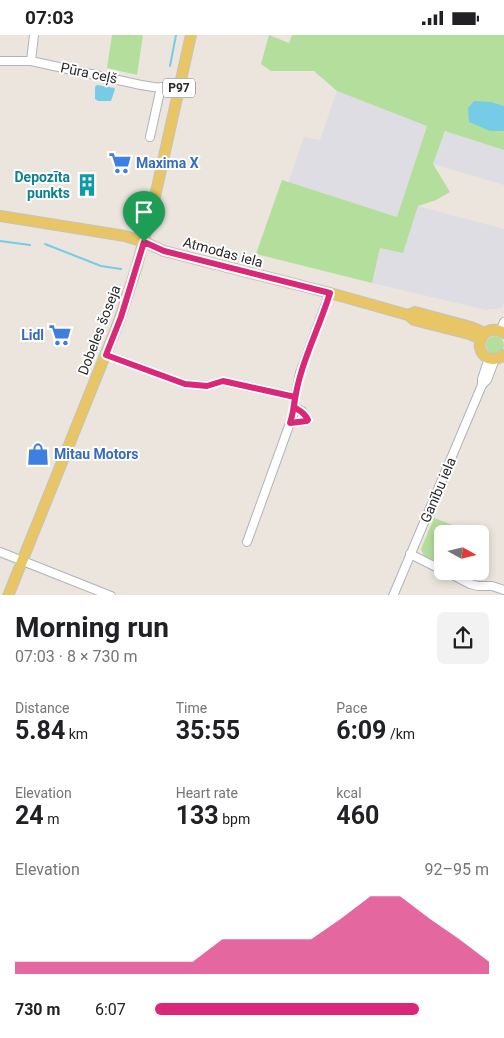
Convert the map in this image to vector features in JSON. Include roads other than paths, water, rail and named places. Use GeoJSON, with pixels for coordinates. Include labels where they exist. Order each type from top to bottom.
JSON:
{"type":"FeatureCollection","features":[{"type":"Feature","properties":{"kind":"main road","name":"Dobeles šoseja"},"geometry":{"type":"LineString","coordinates":[[8,595],[121,317],[144,242],[191,35]]}},
{"type":"Feature","properties":{"kind":"main road","name":"Atmodas iela"},"geometry":{"type":"LineString","coordinates":[[0,216],[125,236],[164,251],[408,315],[415,312],[471,327],[483,336]]}},
{"type":"Feature","properties":{"kind":"main road"},"geometry":{"type":"LineString","coordinates":[[496,357],[482,352],[480,348],[483,336],[492,330],[503,329]]}},
{"type":"Feature","properties":{"kind":"street"},"geometry":{"type":"LineString","coordinates":[[31,61],[34,35]]}},
{"type":"Feature","properties":{"kind":"street","name":"Pūra ceļš"},"geometry":{"type":"LineString","coordinates":[[0,61],[31,61],[141,85],[179,91]]}},
{"type":"Feature","properties":{"kind":"street"},"geometry":{"type":"LineString","coordinates":[[150,137],[161,87]]}},
{"type":"Feature","properties":{"kind":"street"},"geometry":{"type":"LineString","coordinates":[[247,542],[294,412],[300,373],[330,293]]}},
{"type":"Feature","properties":{"kind":"street"},"geometry":{"type":"LineString","coordinates":[[106,355],[185,384],[207,386],[223,381],[295,397]]}},
{"type":"Feature","properties":{"kind":"street","name":"Ganību iela"},"geometry":{"type":"LineString","coordinates":[[393,595],[482,385],[482,379],[496,357]]}},
{"type":"Feature","properties":{"kind":"street"},"geometry":{"type":"LineString","coordinates":[[290,423],[308,420],[302,411],[294,407]]}},
{"type":"Feature","properties":{"kind":"street"},"geometry":{"type":"LineString","coordinates":[[0,552],[111,595]]}},
{"type":"Feature","properties":{"kind":"street"},"geometry":{"type":"LineString","coordinates":[[410,555],[434,566]]}},
{"type":"Feature","properties":{"kind":"street"},"geometry":{"type":"LineString","coordinates":[[462,580],[470,584],[492,586],[504,591]]}},
{"type":"Feature","properties":{"kind":"water"},"geometry":{"type":"Polygon","coordinates":[[[97,85],[115,89],[111,101],[98,101],[95,99],[95,87],[97,85]]]}},
{"type":"Feature","properties":{"kind":"water"},"geometry":{"type":"Polygon","coordinates":[[[474,101],[492,102],[504,106],[504,131],[490,131],[469,122],[468,108],[474,101]]]}},
{"type":"Feature","properties":{"kind":"waterway"},"geometry":{"type":"LineString","coordinates":[[170,66],[176,35]]}},
{"type":"Feature","properties":{"kind":"waterway"},"geometry":{"type":"LineString","coordinates":[[0,241],[30,245]]}},
{"type":"Feature","properties":{"kind":"waterway"},"geometry":{"type":"LineString","coordinates":[[45,244],[101,266],[121,269]]}},
{"type":"Feature","properties":{"kind":"place","name":"Maxima X"},"geometry":{"type":"Point","coordinates":[120,163]}},
{"type":"Feature","properties":{"kind":"place","name":"Depozīta punkts"},"geometry":{"type":"Point","coordinates":[87,185]}},
{"type":"Feature","properties":{"kind":"place","name":"Lidl"},"geometry":{"type":"Point","coordinates":[60,335]}},
{"type":"Feature","properties":{"kind":"place","name":"Mitau Motors"},"geometry":{"type":"Point","coordinates":[38,454]}}]}
